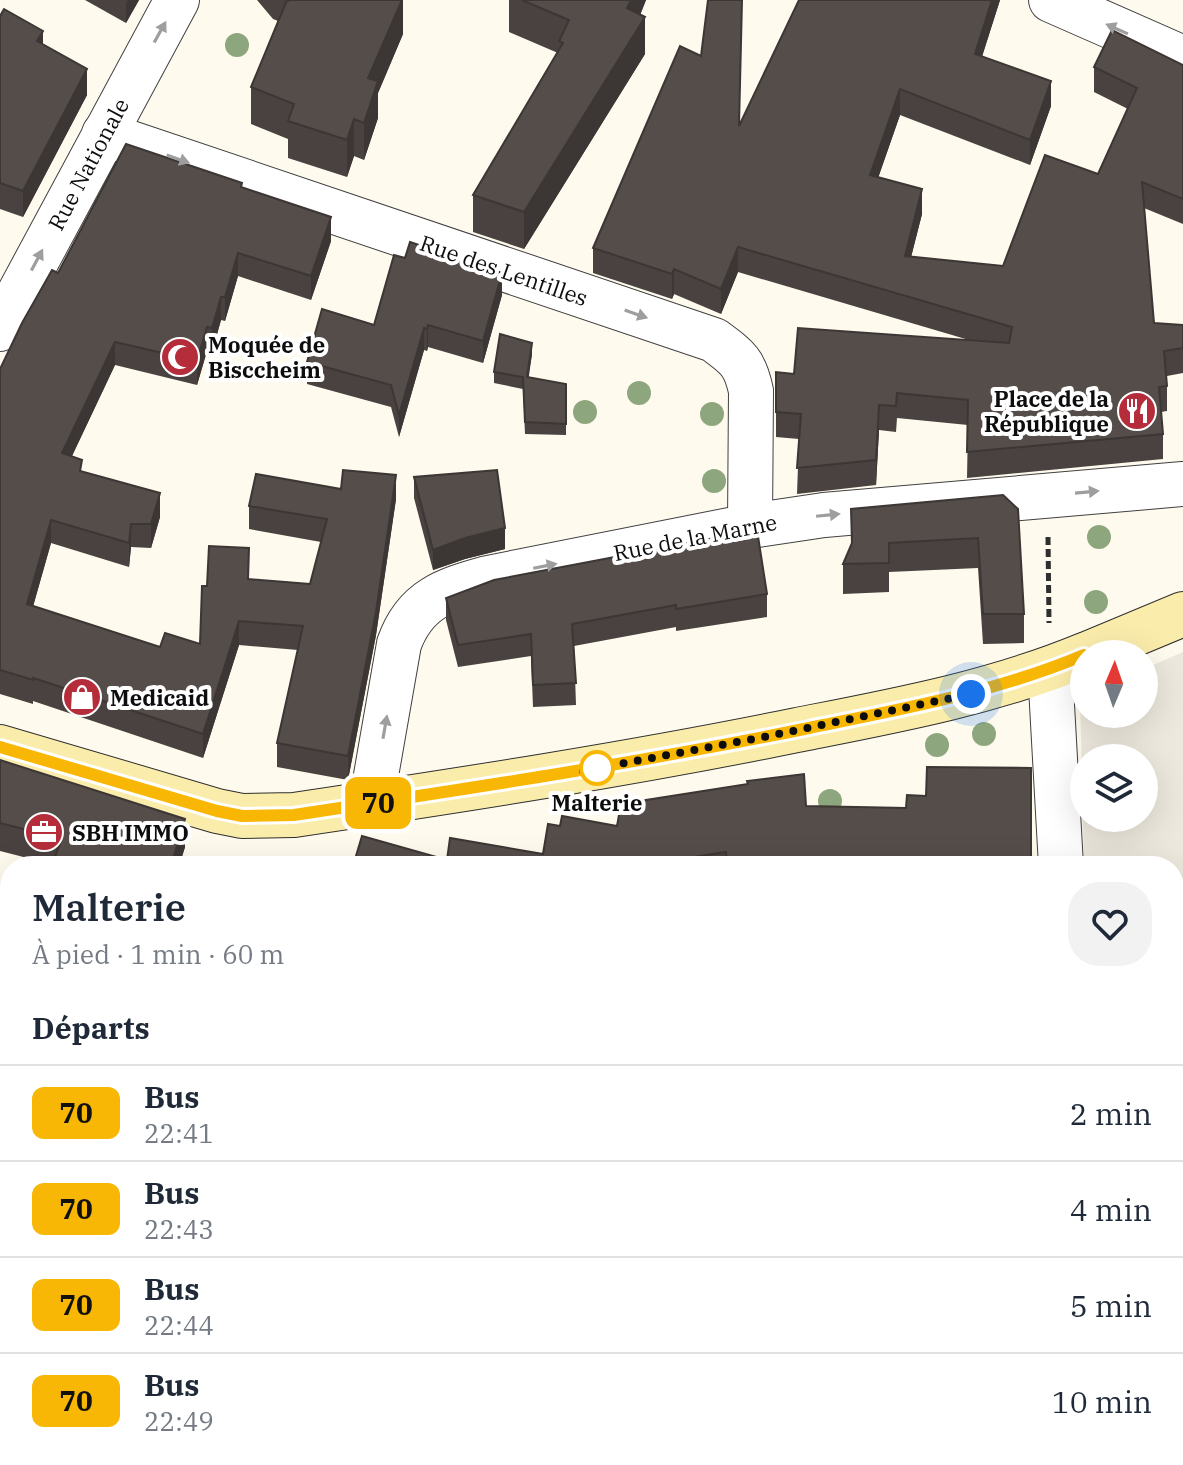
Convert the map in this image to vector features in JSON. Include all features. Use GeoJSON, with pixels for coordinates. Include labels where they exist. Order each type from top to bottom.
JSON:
{"type":"FeatureCollection","features":[{"type":"Feature","properties":{"kind":"street","name":"Rue Nationale"},"geometry":{"type":"LineString","coordinates":[[0,329],[177,0]]}},
{"type":"Feature","properties":{"kind":"street"},"geometry":{"type":"LineString","coordinates":[[1051,0],[1183,58]]}},
{"type":"Feature","properties":{"kind":"street","name":"Rue des Lentilles"},"geometry":{"type":"LineString","coordinates":[[104,134],[714,340],[733,354],[747,370],[751,391],[750,526]]}},
{"type":"Feature","properties":{"kind":"street","name":"Rue de la Marne"},"geometry":{"type":"LineString","coordinates":[[371,804],[399,644],[406,625],[420,607],[456,586],[750,526],[824,515],[1183,484]]}},
{"type":"Feature","properties":{"kind":"street"},"geometry":{"type":"LineString","coordinates":[[1120,640],[1183,614]]}},
{"type":"Feature","properties":{"kind":"street"},"geometry":{"type":"LineString","coordinates":[[0,747],[242,816],[294,815],[612,766],[764,737],[971,694],[1070,660]]}},
{"type":"Feature","properties":{"kind":"street"},"geometry":{"type":"LineString","coordinates":[[1062,856],[1070,723]]}},
{"type":"Feature","properties":{"kind":"path"},"geometry":{"type":"LineString","coordinates":[[1047,496],[1071,640]]}},
{"type":"Feature","properties":{"kind":"shaded area"},"geometry":{"type":"Polygon","coordinates":[[[1183,652],[1183,856],[1084,856],[1083,832],[1158,832],[1158,744],[1081,744],[1081,728],[1158,728],[1158,663],[1183,652]]]}},
{"type":"Feature","properties":{"kind":"building"},"geometry":{"type":"Polygon","coordinates":[[[287,0],[402,0],[368,78],[378,81],[364,123],[354,119],[347,140],[288,121],[294,104],[251,87],[287,0]]]}},
{"type":"Feature","properties":{"kind":"building"},"geometry":{"type":"Polygon","coordinates":[[[522,0],[631,0],[627,8],[645,17],[524,212],[473,195],[563,43],[559,41],[569,20],[522,0]]]}},
{"type":"Feature","properties":{"kind":"building"},"geometry":{"type":"Polygon","coordinates":[[[708,0],[742,0],[739,126],[799,0],[992,0],[975,54],[1051,81],[1030,140],[900,89],[870,175],[922,189],[905,256],[1003,266],[1045,155],[1098,174],[1137,88],[1094,67],[1112,30],[1183,65],[1183,199],[1142,182],[1154,323],[1183,325],[1183,348],[1164,351],[1167,386],[1159,387],[1163,434],[967,452],[968,400],[897,393],[896,406],[879,405],[876,460],[797,468],[801,414],[776,412],[776,372],[794,374],[798,328],[1009,343],[1012,327],[738,247],[721,289],[674,269],[672,274],[593,248],[680,46],[701,56],[708,0]]]}},
{"type":"Feature","properties":{"kind":"building"},"geometry":{"type":"Polygon","coordinates":[[[4,9],[43,31],[37,41],[87,69],[23,191],[0,183],[0,16],[4,9]]]}},
{"type":"Feature","properties":{"kind":"building"},"geometry":{"type":"Polygon","coordinates":[[[126,144],[331,217],[311,276],[238,253],[225,297],[221,297],[212,328],[207,327],[197,361],[115,342],[62,453],[82,460],[80,471],[160,493],[151,524],[131,524],[129,543],[51,520],[27,604],[160,647],[165,633],[200,644],[202,586],[207,586],[209,546],[249,548],[248,579],[310,584],[327,519],[249,506],[256,474],[341,489],[343,470],[396,475],[376,612],[348,756],[277,743],[303,626],[239,621],[203,734],[0,670],[0,369],[52,270],[58,273],[126,144]]]}},
{"type":"Feature","properties":{"kind":"building"},"geometry":{"type":"Polygon","coordinates":[[[410,242],[502,273],[483,341],[428,325],[427,329],[424,328],[399,415],[391,385],[307,362],[322,309],[374,325],[394,255],[405,258],[410,242]]]}},
{"type":"Feature","properties":{"kind":"building"},"geometry":{"type":"Polygon","coordinates":[[[500,334],[532,343],[527,377],[566,384],[566,424],[525,422],[523,377],[494,372],[500,334]]]}},
{"type":"Feature","properties":{"kind":"building"},"geometry":{"type":"Polygon","coordinates":[[[497,470],[505,528],[433,550],[414,477],[497,470]]]}},
{"type":"Feature","properties":{"kind":"building"},"geometry":{"type":"Polygon","coordinates":[[[1003,495],[1018,509],[1024,614],[983,614],[978,538],[889,543],[889,563],[843,564],[852,543],[851,509],[1003,495]]]}},
{"type":"Feature","properties":{"kind":"building"},"geometry":{"type":"Polygon","coordinates":[[[757,530],[767,594],[676,609],[676,605],[572,624],[576,683],[533,685],[531,634],[458,645],[446,598],[494,580],[757,530]]]}},
{"type":"Feature","properties":{"kind":"building"},"geometry":{"type":"Polygon","coordinates":[[[0,760],[185,819],[174,856],[55,856],[62,839],[0,823],[0,760]]]}},
{"type":"Feature","properties":{"kind":"building"},"geometry":{"type":"Polygon","coordinates":[[[927,767],[1031,768],[1031,856],[727,856],[726,852],[701,856],[448,856],[450,838],[543,854],[548,824],[560,826],[562,816],[617,826],[621,804],[748,784],[747,781],[804,774],[806,806],[906,808],[907,795],[926,796],[927,767]]]}},
{"type":"Feature","properties":{"kind":"building"},"geometry":{"type":"Polygon","coordinates":[[[362,836],[433,856],[356,856],[362,836]]]}},
{"type":"Feature","properties":{"kind":"bus line","name":"70"},"geometry":{"type":"LineString","coordinates":[[0,747],[217,811],[242,816],[294,815],[612,766],[764,737],[971,694],[1070,661]]}},
{"type":"Feature","properties":{"kind":"place","name":"Moquée de Bisccheim"},"geometry":{"type":"Point","coordinates":[180,357]}},
{"type":"Feature","properties":{"kind":"place","name":"Place de la République"},"geometry":{"type":"Point","coordinates":[1137,411]}},
{"type":"Feature","properties":{"kind":"place","name":"Medicaid"},"geometry":{"type":"Point","coordinates":[82,697]}},
{"type":"Feature","properties":{"kind":"place","name":"Malterie"},"geometry":{"type":"Point","coordinates":[597,768]}},
{"type":"Feature","properties":{"kind":"place","name":"SBH IMMO"},"geometry":{"type":"Point","coordinates":[44,832]}},
{"type":"Feature","properties":{"kind":"route"},"geometry":{"type":"LineString","coordinates":[[597,768],[582,771],[971,694]]}}]}
